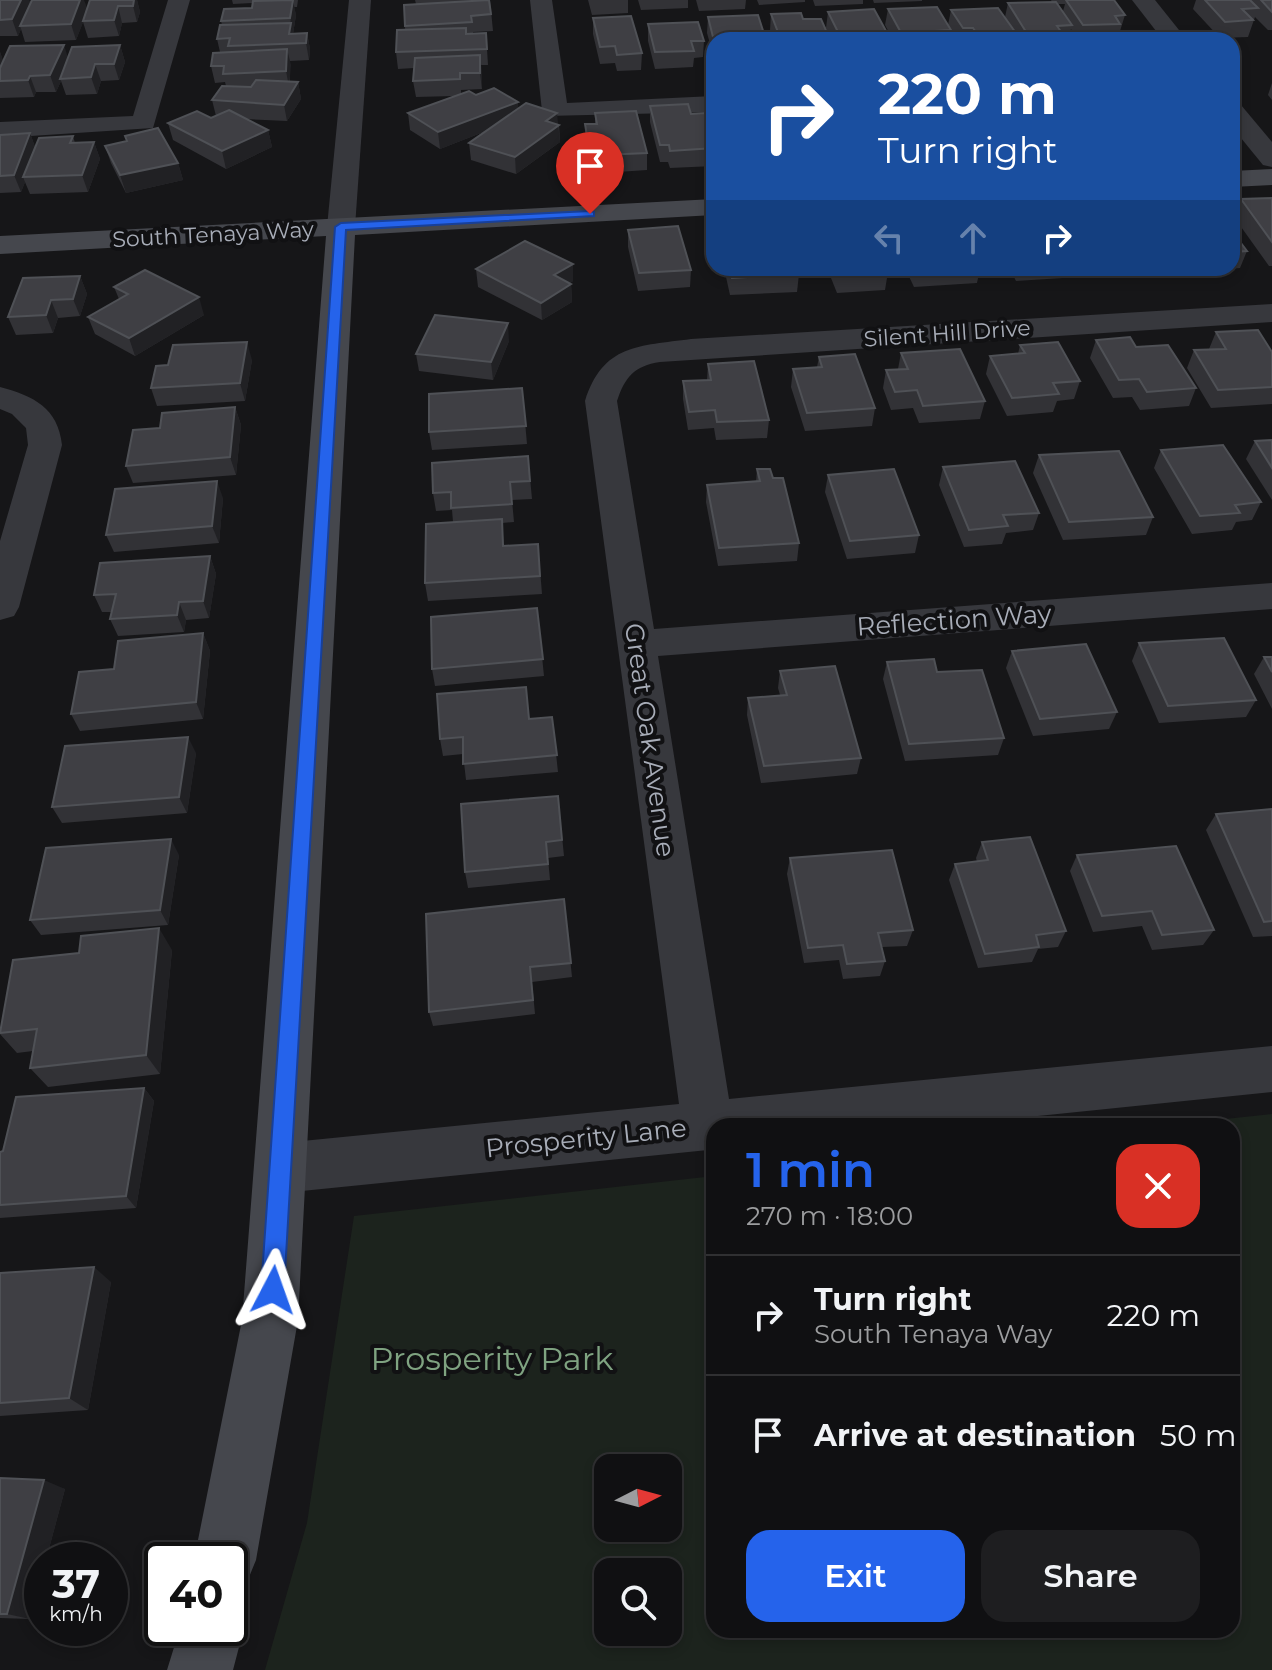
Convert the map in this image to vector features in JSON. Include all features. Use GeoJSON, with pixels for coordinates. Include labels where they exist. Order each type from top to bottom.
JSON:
{"type":"FeatureCollection","features":[{"type":"Feature","properties":{"kind":"street"},"geometry":{"type":"LineString","coordinates":[[0,130],[144,123],[179,0]]}},
{"type":"Feature","properties":{"kind":"street"},"geometry":{"type":"LineString","coordinates":[[228,1542],[270,1320],[341,227],[360,0]]}},
{"type":"Feature","properties":{"kind":"street"},"geometry":{"type":"LineString","coordinates":[[541,0],[555,111],[706,104]]}},
{"type":"Feature","properties":{"kind":"street"},"geometry":{"type":"LineString","coordinates":[[1143,0],[1169,32]]}},
{"type":"Feature","properties":{"kind":"street"},"geometry":{"type":"LineString","coordinates":[[1240,120],[1272,159]]}},
{"type":"Feature","properties":{"kind":"street"},"geometry":{"type":"LineString","coordinates":[[1240,179],[1272,177]]}},
{"type":"Feature","properties":{"kind":"street","name":"South Tenaya Way"},"geometry":{"type":"LineString","coordinates":[[0,245],[706,207]]}},
{"type":"Feature","properties":{"kind":"street","name":"Silent Hill Drive"},"geometry":{"type":"LineString","coordinates":[[623,360],[691,348],[1272,313]]}},
{"type":"Feature","properties":{"kind":"street","name":"Great Oak Avenue"},"geometry":{"type":"LineString","coordinates":[[623,360],[606,378],[601,401],[707,1118]]}},
{"type":"Feature","properties":{"kind":"street"},"geometry":{"type":"LineString","coordinates":[[0,607],[45,445],[43,425],[12,402]]}},
{"type":"Feature","properties":{"kind":"street","name":"Reflection Way"},"geometry":{"type":"LineString","coordinates":[[636,644],[1272,596]]}},
{"type":"Feature","properties":{"kind":"street","name":"Prosperity Lane"},"geometry":{"type":"LineString","coordinates":[[787,1118],[1272,1069]]}},
{"type":"Feature","properties":{"kind":"street","name":"Prosperity Lane"},"geometry":{"type":"LineString","coordinates":[[282,1168],[706,1126]]}},
{"type":"Feature","properties":{"kind":"street"},"geometry":{"type":"LineString","coordinates":[[200,1670],[207,1646]]}},
{"type":"Feature","properties":{"kind":"green space","name":"Prosperity Park"},"geometry":{"type":"Polygon","coordinates":[[[1272,1114],[1272,1670],[265,1670],[307,1523],[354,1216],[706,1177],[706,1638],[1240,1638],[1240,1118],[1235,1118],[1272,1114]]]}},
{"type":"Feature","properties":{"kind":"building"},"geometry":{"type":"Polygon","coordinates":[[[0,0],[21,0],[12,19],[0,20],[0,0]]]}},
{"type":"Feature","properties":{"kind":"building"},"geometry":{"type":"Polygon","coordinates":[[[32,0],[80,0],[71,24],[20,26],[32,0]]]}},
{"type":"Feature","properties":{"kind":"building"},"geometry":{"type":"Polygon","coordinates":[[[90,0],[134,0],[133,6],[118,6],[114,20],[83,21],[90,0]]]}},
{"type":"Feature","properties":{"kind":"building"},"geometry":{"type":"Polygon","coordinates":[[[293,0],[290,18],[221,21],[224,9],[252,8],[253,1],[293,0]]]}},
{"type":"Feature","properties":{"kind":"building"},"geometry":{"type":"Polygon","coordinates":[[[489,0],[491,14],[471,16],[472,22],[405,26],[404,5],[489,0]]]}},
{"type":"Feature","properties":{"kind":"building"},"geometry":{"type":"Polygon","coordinates":[[[1066,0],[1114,0],[1125,15],[1115,16],[1120,24],[1083,25],[1066,0]]]}},
{"type":"Feature","properties":{"kind":"building"},"geometry":{"type":"Polygon","coordinates":[[[1205,0],[1250,0],[1258,8],[1242,9],[1253,20],[1225,22],[1205,0]]]}},
{"type":"Feature","properties":{"kind":"building"},"geometry":{"type":"Polygon","coordinates":[[[1261,0],[1272,0],[1272,12],[1261,0]]]}},
{"type":"Feature","properties":{"kind":"building"},"geometry":{"type":"Polygon","coordinates":[[[1056,2],[1072,25],[1057,26],[1061,32],[1026,32],[1008,3],[1056,2]]]}},
{"type":"Feature","properties":{"kind":"building"},"geometry":{"type":"Polygon","coordinates":[[[937,7],[951,30],[901,32],[888,9],[937,7]]]}},
{"type":"Feature","properties":{"kind":"building"},"geometry":{"type":"Polygon","coordinates":[[[998,8],[1015,32],[976,32],[973,28],[963,28],[951,10],[998,8]]]}},
{"type":"Feature","properties":{"kind":"building"},"geometry":{"type":"Polygon","coordinates":[[[874,9],[887,32],[838,32],[828,12],[874,9]]]}},
{"type":"Feature","properties":{"kind":"building"},"geometry":{"type":"Polygon","coordinates":[[[801,13],[803,19],[821,19],[827,32],[778,32],[771,14],[801,13]]]}},
{"type":"Feature","properties":{"kind":"building"},"geometry":{"type":"Polygon","coordinates":[[[758,15],[763,32],[712,32],[708,17],[758,15]]]}},
{"type":"Feature","properties":{"kind":"building"},"geometry":{"type":"Polygon","coordinates":[[[631,16],[642,53],[617,55],[615,46],[600,47],[593,18],[631,16]]]}},
{"type":"Feature","properties":{"kind":"building"},"geometry":{"type":"Polygon","coordinates":[[[698,22],[704,41],[691,41],[694,51],[655,52],[648,24],[698,22]]]}},
{"type":"Feature","properties":{"kind":"building"},"geometry":{"type":"Polygon","coordinates":[[[291,23],[289,34],[307,33],[306,43],[228,46],[230,38],[217,39],[220,25],[291,23]]]}},
{"type":"Feature","properties":{"kind":"building"},"geometry":{"type":"Polygon","coordinates":[[[466,28],[466,34],[486,33],[487,49],[396,52],[397,30],[466,28]]]}},
{"type":"Feature","properties":{"kind":"building"},"geometry":{"type":"Polygon","coordinates":[[[64,45],[50,75],[0,81],[0,68],[10,46],[64,45]]]}},
{"type":"Feature","properties":{"kind":"building"},"geometry":{"type":"Polygon","coordinates":[[[120,45],[114,64],[95,64],[91,77],[60,79],[72,47],[120,45]]]}},
{"type":"Feature","properties":{"kind":"building"},"geometry":{"type":"Polygon","coordinates":[[[287,49],[286,71],[223,74],[224,66],[211,66],[213,53],[287,49]]]}},
{"type":"Feature","properties":{"kind":"building"},"geometry":{"type":"Polygon","coordinates":[[[480,55],[480,73],[460,73],[460,79],[413,81],[415,58],[480,55]]]}},
{"type":"Feature","properties":{"kind":"building"},"geometry":{"type":"Polygon","coordinates":[[[256,80],[298,82],[284,105],[212,100],[222,86],[251,87],[256,80]]]}},
{"type":"Feature","properties":{"kind":"building"},"geometry":{"type":"Polygon","coordinates":[[[494,88],[518,102],[438,132],[408,113],[469,91],[476,95],[494,88]]]}},
{"type":"Feature","properties":{"kind":"building"},"geometry":{"type":"Polygon","coordinates":[[[526,103],[557,113],[546,121],[559,125],[515,157],[469,143],[526,103]]]}},
{"type":"Feature","properties":{"kind":"building"},"geometry":{"type":"Polygon","coordinates":[[[688,104],[691,114],[705,113],[706,149],[670,151],[669,145],[660,145],[650,106],[688,104]]]}},
{"type":"Feature","properties":{"kind":"building"},"geometry":{"type":"Polygon","coordinates":[[[229,110],[268,130],[222,151],[168,123],[197,111],[211,118],[229,110]]]}},
{"type":"Feature","properties":{"kind":"building"},"geometry":{"type":"Polygon","coordinates":[[[636,111],[647,153],[602,155],[601,148],[589,148],[585,124],[597,124],[595,113],[636,111]]]}},
{"type":"Feature","properties":{"kind":"building"},"geometry":{"type":"Polygon","coordinates":[[[158,128],[178,163],[120,175],[105,146],[127,141],[125,136],[158,128]]]}},
{"type":"Feature","properties":{"kind":"building"},"geometry":{"type":"Polygon","coordinates":[[[30,133],[14,175],[0,176],[0,135],[30,133]]]}},
{"type":"Feature","properties":{"kind":"building"},"geometry":{"type":"Polygon","coordinates":[[[73,136],[70,143],[94,142],[82,175],[23,177],[39,138],[73,136]]]}},
{"type":"Feature","properties":{"kind":"building"},"geometry":{"type":"Polygon","coordinates":[[[1272,198],[1272,242],[1241,199],[1272,198]]]}},
{"type":"Feature","properties":{"kind":"building"},"geometry":{"type":"Polygon","coordinates":[[[678,226],[691,270],[639,273],[628,230],[678,226]]]}},
{"type":"Feature","properties":{"kind":"building"},"geometry":{"type":"Polygon","coordinates":[[[525,241],[573,264],[554,275],[571,284],[541,303],[476,269],[525,241]]]}},
{"type":"Feature","properties":{"kind":"building"},"geometry":{"type":"Polygon","coordinates":[[[145,270],[199,297],[129,338],[88,317],[128,294],[114,287],[145,270]]]}},
{"type":"Feature","properties":{"kind":"building"},"geometry":{"type":"Polygon","coordinates":[[[80,276],[73,299],[51,300],[46,315],[8,317],[23,278],[80,276]]]}},
{"type":"Feature","properties":{"kind":"building"},"geometry":{"type":"Polygon","coordinates":[[[435,315],[508,323],[491,362],[416,354],[435,315]]]}},
{"type":"Feature","properties":{"kind":"building"},"geometry":{"type":"Polygon","coordinates":[[[1258,330],[1272,352],[1272,387],[1218,390],[1194,350],[1226,349],[1216,332],[1258,330]]]}},
{"type":"Feature","properties":{"kind":"building"},"geometry":{"type":"Polygon","coordinates":[[[1130,337],[1136,347],[1168,345],[1196,388],[1147,392],[1139,379],[1119,380],[1096,340],[1130,337]]]}},
{"type":"Feature","properties":{"kind":"building"},"geometry":{"type":"Polygon","coordinates":[[[247,342],[240,383],[151,388],[156,366],[168,365],[173,345],[247,342]]]}},
{"type":"Feature","properties":{"kind":"building"},"geometry":{"type":"Polygon","coordinates":[[[1058,342],[1080,381],[1053,383],[1059,394],[1012,398],[990,356],[1025,353],[1020,345],[1058,342]]]}},
{"type":"Feature","properties":{"kind":"building"},"geometry":{"type":"Polygon","coordinates":[[[960,349],[985,401],[923,406],[917,390],[895,392],[886,370],[908,369],[901,353],[960,349]]]}},
{"type":"Feature","properties":{"kind":"building"},"geometry":{"type":"Polygon","coordinates":[[[855,354],[875,408],[807,413],[793,369],[822,367],[819,357],[855,354]]]}},
{"type":"Feature","properties":{"kind":"building"},"geometry":{"type":"Polygon","coordinates":[[[754,361],[769,420],[717,422],[715,410],[689,412],[683,381],[711,380],[708,364],[754,361]]]}},
{"type":"Feature","properties":{"kind":"building"},"geometry":{"type":"Polygon","coordinates":[[[522,388],[526,426],[429,432],[429,394],[522,388]]]}},
{"type":"Feature","properties":{"kind":"building"},"geometry":{"type":"Polygon","coordinates":[[[235,407],[230,457],[126,466],[133,430],[160,428],[162,413],[235,407]]]}},
{"type":"Feature","properties":{"kind":"building"},"geometry":{"type":"Polygon","coordinates":[[[1272,440],[1272,468],[1255,441],[1272,440]]]}},
{"type":"Feature","properties":{"kind":"building"},"geometry":{"type":"Polygon","coordinates":[[[1223,445],[1261,502],[1235,505],[1240,513],[1200,516],[1161,450],[1223,445]]]}},
{"type":"Feature","properties":{"kind":"building"},"geometry":{"type":"Polygon","coordinates":[[[1119,451],[1153,517],[1069,522],[1039,455],[1119,451]]]}},
{"type":"Feature","properties":{"kind":"building"},"geometry":{"type":"Polygon","coordinates":[[[528,456],[530,481],[510,482],[512,504],[451,508],[451,492],[433,493],[432,463],[528,456]]]}},
{"type":"Feature","properties":{"kind":"building"},"geometry":{"type":"Polygon","coordinates":[[[1015,461],[1039,513],[1003,515],[1008,526],[969,530],[943,467],[1015,461]]]}},
{"type":"Feature","properties":{"kind":"building"},"geometry":{"type":"Polygon","coordinates":[[[757,469],[770,469],[773,478],[783,478],[799,543],[719,548],[707,485],[760,481],[757,469]]]}},
{"type":"Feature","properties":{"kind":"building"},"geometry":{"type":"Polygon","coordinates":[[[894,469],[919,535],[850,541],[828,475],[894,469]]]}},
{"type":"Feature","properties":{"kind":"building"},"geometry":{"type":"Polygon","coordinates":[[[217,481],[212,526],[106,535],[115,489],[217,481]]]}},
{"type":"Feature","properties":{"kind":"building"},"geometry":{"type":"Polygon","coordinates":[[[502,519],[503,546],[538,544],[540,576],[425,583],[426,524],[502,519]]]}},
{"type":"Feature","properties":{"kind":"building"},"geometry":{"type":"Polygon","coordinates":[[[210,556],[203,601],[179,602],[177,615],[110,619],[116,594],[94,595],[100,563],[210,556]]]}},
{"type":"Feature","properties":{"kind":"building"},"geometry":{"type":"Polygon","coordinates":[[[537,608],[543,659],[432,669],[431,617],[537,608]]]}},
{"type":"Feature","properties":{"kind":"building"},"geometry":{"type":"Polygon","coordinates":[[[203,633],[196,702],[71,714],[79,672],[114,669],[118,641],[203,633]]]}},
{"type":"Feature","properties":{"kind":"building"},"geometry":{"type":"Polygon","coordinates":[[[1224,638],[1256,700],[1168,706],[1139,643],[1224,638]]]}},
{"type":"Feature","properties":{"kind":"building"},"geometry":{"type":"Polygon","coordinates":[[[1086,644],[1117,712],[1040,719],[1012,651],[1086,644]]]}},
{"type":"Feature","properties":{"kind":"building"},"geometry":{"type":"Polygon","coordinates":[[[1264,657],[1272,657],[1272,672],[1264,657]]]}},
{"type":"Feature","properties":{"kind":"building"},"geometry":{"type":"Polygon","coordinates":[[[934,659],[937,672],[982,670],[1004,738],[909,744],[887,662],[934,659]]]}},
{"type":"Feature","properties":{"kind":"building"},"geometry":{"type":"Polygon","coordinates":[[[835,666],[861,758],[764,766],[748,698],[787,695],[780,671],[835,666]]]}},
{"type":"Feature","properties":{"kind":"building"},"geometry":{"type":"Polygon","coordinates":[[[526,687],[529,719],[552,717],[557,755],[463,764],[463,737],[440,739],[437,694],[526,687]]]}},
{"type":"Feature","properties":{"kind":"building"},"geometry":{"type":"Polygon","coordinates":[[[188,737],[179,797],[52,807],[65,746],[188,737]]]}},
{"type":"Feature","properties":{"kind":"building"},"geometry":{"type":"Polygon","coordinates":[[[558,796],[562,840],[546,842],[548,864],[465,872],[461,804],[558,796]]]}},
{"type":"Feature","properties":{"kind":"building"},"geometry":{"type":"Polygon","coordinates":[[[1272,809],[1272,921],[1264,922],[1216,814],[1272,809]]]}},
{"type":"Feature","properties":{"kind":"building"},"geometry":{"type":"Polygon","coordinates":[[[1030,837],[1066,931],[1036,935],[1039,947],[985,954],[955,864],[988,860],[982,842],[1030,837]]]}},
{"type":"Feature","properties":{"kind":"building"},"geometry":{"type":"Polygon","coordinates":[[[171,839],[160,910],[30,920],[46,848],[171,839]]]}},
{"type":"Feature","properties":{"kind":"building"},"geometry":{"type":"Polygon","coordinates":[[[1176,846],[1214,930],[1162,935],[1152,911],[1102,916],[1077,855],[1176,846]]]}},
{"type":"Feature","properties":{"kind":"building"},"geometry":{"type":"Polygon","coordinates":[[[892,850],[913,930],[878,933],[885,961],[847,964],[843,945],[808,948],[790,858],[892,850]]]}},
{"type":"Feature","properties":{"kind":"building"},"geometry":{"type":"Polygon","coordinates":[[[564,899],[571,963],[530,967],[533,1000],[429,1012],[426,914],[564,899]]]}},
{"type":"Feature","properties":{"kind":"building"},"geometry":{"type":"Polygon","coordinates":[[[159,928],[146,1055],[30,1068],[37,1029],[0,1033],[13,960],[79,953],[81,936],[159,928]]]}},
{"type":"Feature","properties":{"kind":"building"},"geometry":{"type":"Polygon","coordinates":[[[144,1088],[126,1196],[0,1205],[0,1152],[3,1151],[16,1097],[144,1088]]]}},
{"type":"Feature","properties":{"kind":"building"},"geometry":{"type":"Polygon","coordinates":[[[94,1267],[69,1398],[0,1403],[0,1273],[94,1267]]]}},
{"type":"Feature","properties":{"kind":"building"},"geometry":{"type":"Polygon","coordinates":[[[0,1478],[44,1480],[27,1542],[24,1542],[7,1614],[0,1614],[0,1478]]]}},
{"type":"Feature","properties":{"kind":"route"},"geometry":{"type":"LineString","coordinates":[[273,1290],[341,227],[590,214]]}}]}
